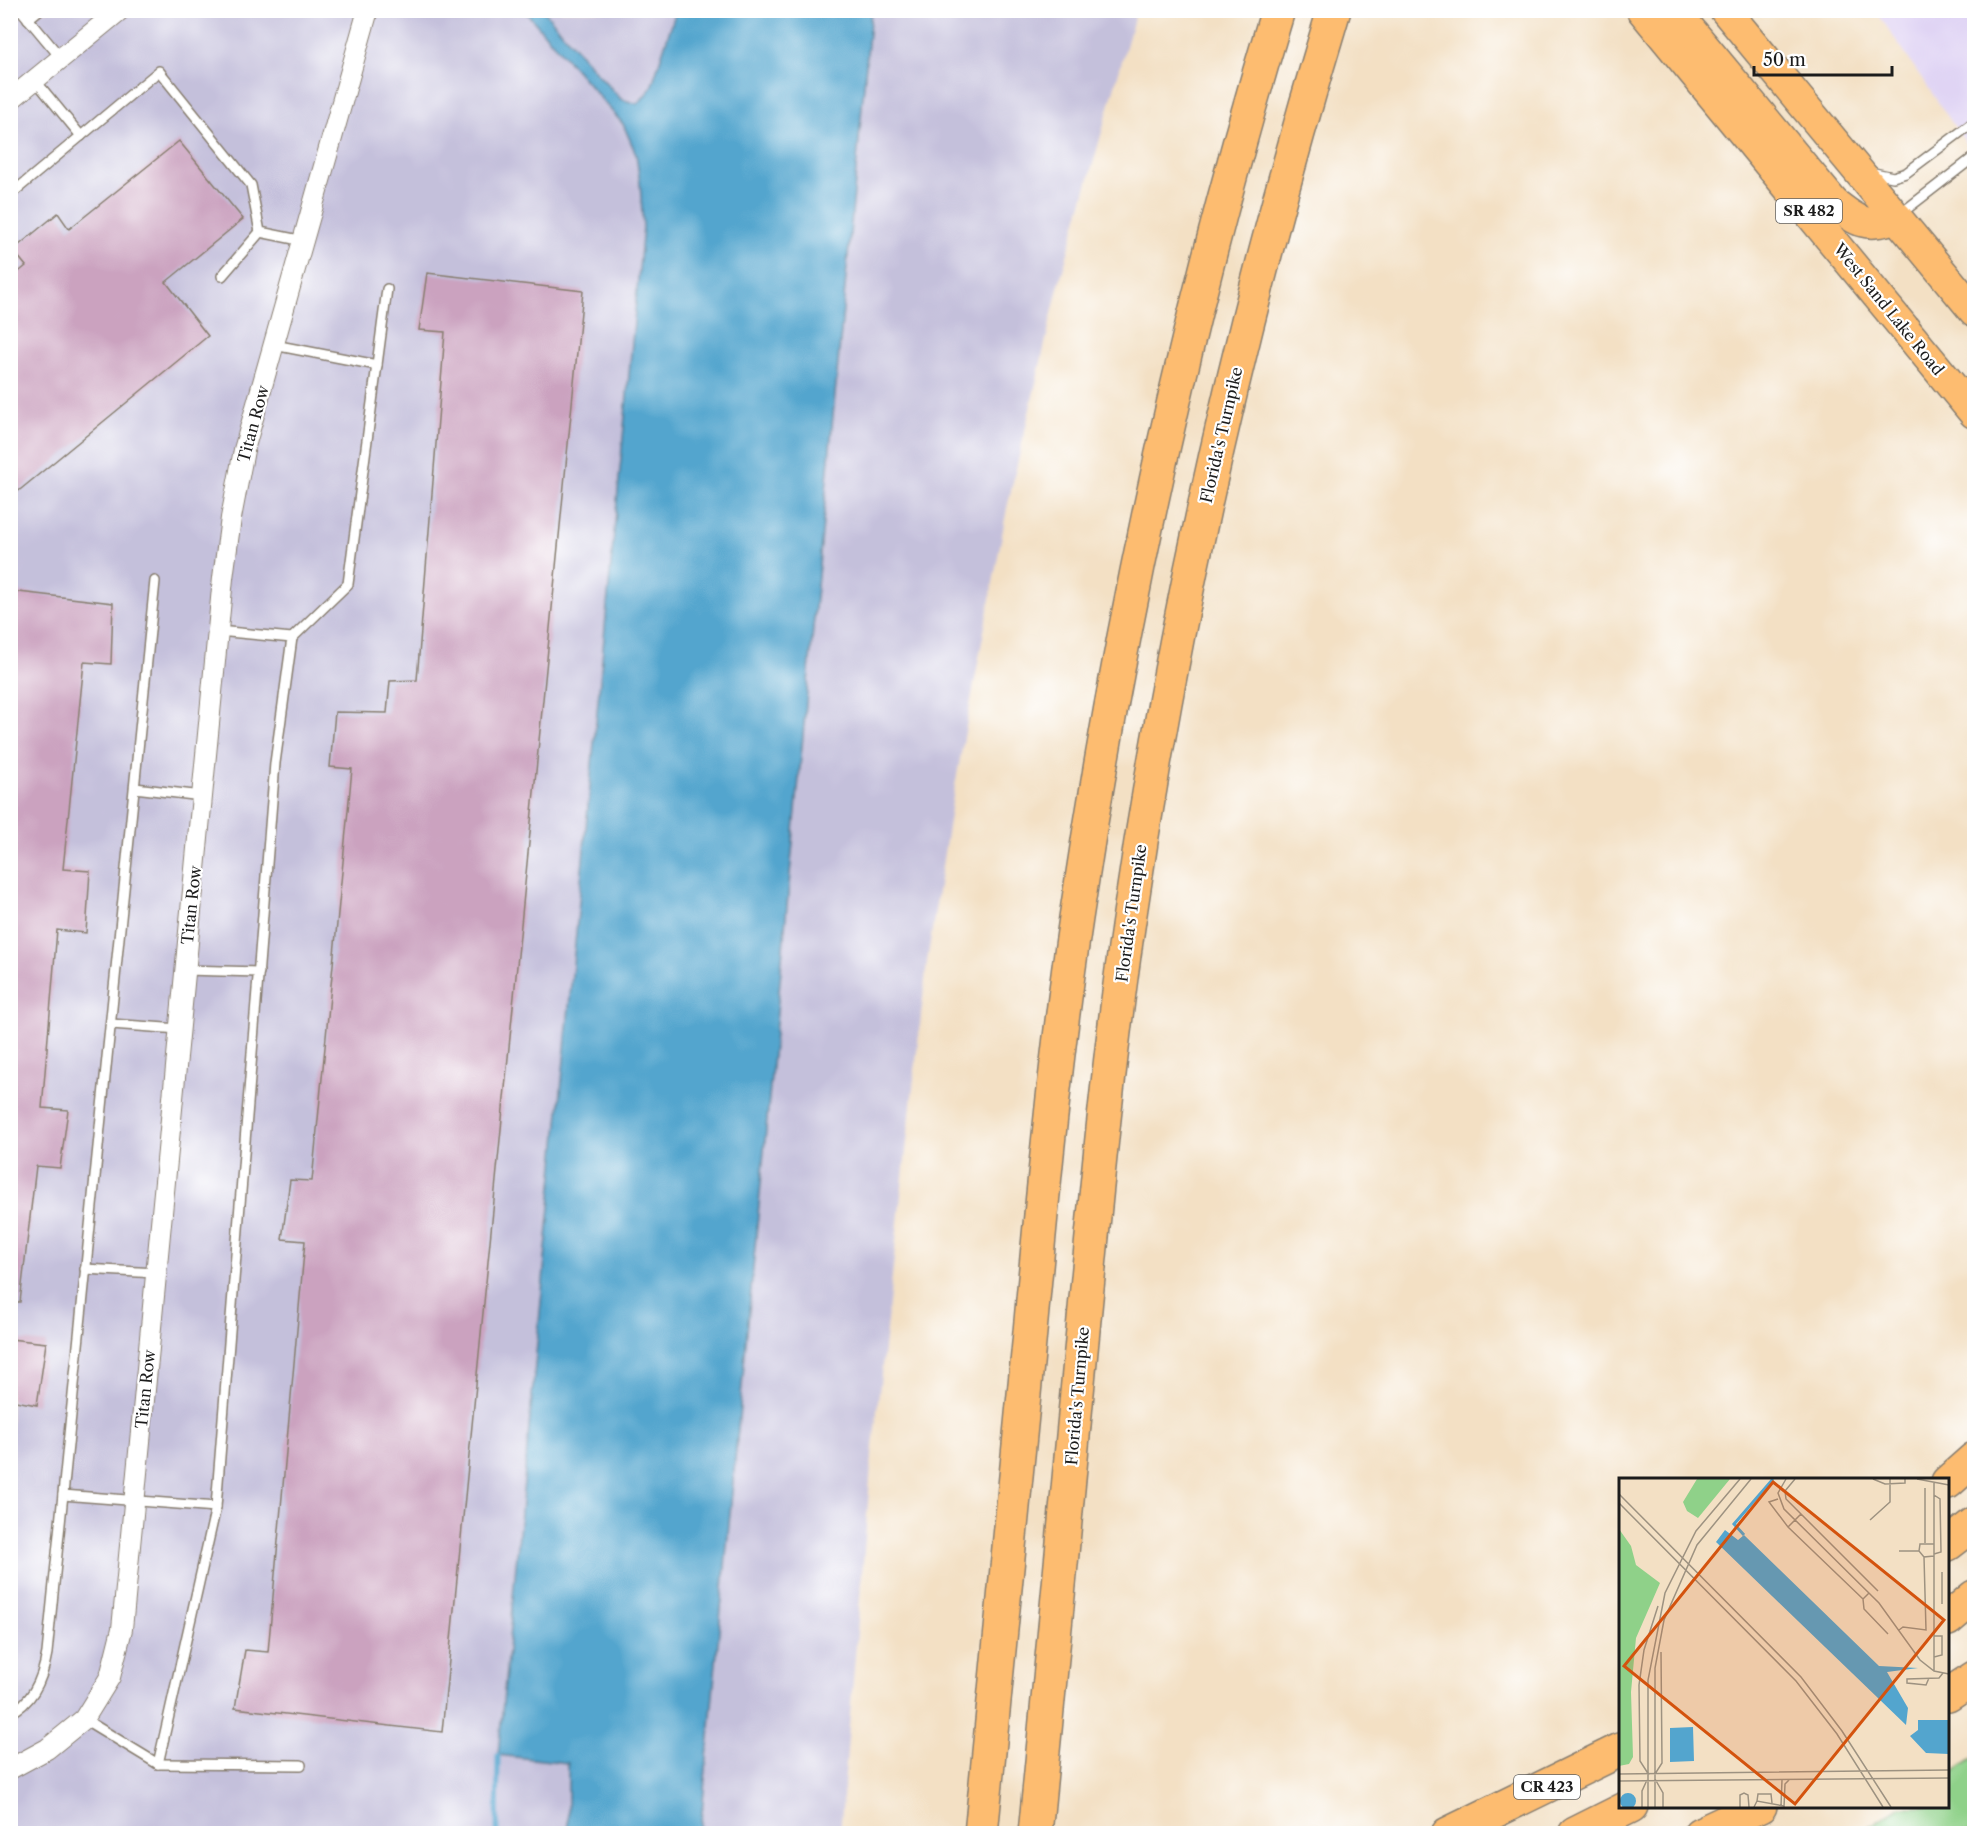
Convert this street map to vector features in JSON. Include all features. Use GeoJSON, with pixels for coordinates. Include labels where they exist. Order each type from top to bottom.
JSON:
{"type":"FeatureCollection","features":[{"type":"Feature","properties":{"kind":"highway"},"geometry":{"type":"LineString","coordinates":[[981,1833],[1042,1200],[1076,919],[1123,637],[1153,495],[1219,218],[1278,10]]}},
{"type":"Feature","properties":{"kind":"highway","name":"Florida's Turnpike"},"geometry":{"type":"LineString","coordinates":[[1035,1833],[1097,1183],[1128,927],[1149,798],[1175,647],[1210,484],[1270,232],[1334,10]]}},
{"type":"Feature","properties":{"kind":"highway"},"geometry":{"type":"LineString","coordinates":[[1949,1480],[1974,1460]]}},
{"type":"Feature","properties":{"kind":"highway"},"geometry":{"type":"LineString","coordinates":[[1949,1543],[1974,1524]]}},
{"type":"Feature","properties":{"kind":"highway"},"geometry":{"type":"LineString","coordinates":[[1949,1617],[1974,1597]]}},
{"type":"Feature","properties":{"kind":"highway"},"geometry":{"type":"LineString","coordinates":[[1949,1694],[1974,1678]]}},
{"type":"Feature","properties":{"kind":"highway"},"geometry":{"type":"LineString","coordinates":[[1461,1828],[1619,1729]]}},
{"type":"Feature","properties":{"kind":"highway","name":"CR 423"},"geometry":{"type":"LineString","coordinates":[[1461,1828],[1619,1750]]}},
{"type":"Feature","properties":{"kind":"highway"},"geometry":{"type":"LineString","coordinates":[[1575,1833],[1627,1808]]}},
{"type":"Feature","properties":{"kind":"highway"},"geometry":{"type":"LineString","coordinates":[[1700,1833],[1756,1808]]}},
{"type":"Feature","properties":{"kind":"main road","name":"West Sand Lake Road"},"geometry":{"type":"LineString","coordinates":[[1642,10],[1974,413]]}},
{"type":"Feature","properties":{"kind":"main road"},"geometry":{"type":"LineString","coordinates":[[1674,10],[1834,203],[1852,217],[1866,223],[1878,223],[1897,217]]}},
{"type":"Feature","properties":{"kind":"main road"},"geometry":{"type":"LineString","coordinates":[[1725,10],[1974,311]]}},
{"type":"Feature","properties":{"kind":"street"},"geometry":{"type":"LineString","coordinates":[[10,100],[120,10]]}},
{"type":"Feature","properties":{"kind":"street","name":"Titan Row"},"geometry":{"type":"LineString","coordinates":[[10,1769],[47,1749],[84,1719],[110,1677],[122,1629],[218,631],[231,518],[244,450],[368,10]]}},
{"type":"Feature","properties":{"kind":"lane"},"geometry":{"type":"LineString","coordinates":[[21,10],[61,58]]}},
{"type":"Feature","properties":{"kind":"lane"},"geometry":{"type":"LineString","coordinates":[[28,19],[39,10]]}},
{"type":"Feature","properties":{"kind":"lane"},"geometry":{"type":"LineString","coordinates":[[10,195],[159,71],[251,185],[260,232]]}},
{"type":"Feature","properties":{"kind":"lane"},"geometry":{"type":"LineString","coordinates":[[35,80],[81,136]]}},
{"type":"Feature","properties":{"kind":"lane"},"geometry":{"type":"LineString","coordinates":[[1855,166],[1879,175],[1893,177],[1906,173],[1974,122]]}},
{"type":"Feature","properties":{"kind":"lane"},"geometry":{"type":"LineString","coordinates":[[1897,217],[1974,157]]}},
{"type":"Feature","properties":{"kind":"lane"},"geometry":{"type":"LineString","coordinates":[[260,232],[304,241]]}},
{"type":"Feature","properties":{"kind":"lane"},"geometry":{"type":"LineString","coordinates":[[222,276],[260,232]]}},
{"type":"Feature","properties":{"kind":"lane"},"geometry":{"type":"LineString","coordinates":[[158,1764],[216,1507],[275,763],[292,638],[348,584],[387,289]]}},
{"type":"Feature","properties":{"kind":"lane"},"geometry":{"type":"LineString","coordinates":[[274,345],[377,365]]}},
{"type":"Feature","properties":{"kind":"lane"},"geometry":{"type":"LineString","coordinates":[[10,1713],[34,1692],[44,1669],[155,581]]}},
{"type":"Feature","properties":{"kind":"lane"},"geometry":{"type":"LineString","coordinates":[[218,631],[292,638]]}},
{"type":"Feature","properties":{"kind":"lane"},"geometry":{"type":"LineString","coordinates":[[135,789],[202,796]]}},
{"type":"Feature","properties":{"kind":"lane"},"geometry":{"type":"LineString","coordinates":[[185,970],[259,972]]}},
{"type":"Feature","properties":{"kind":"lane"},"geometry":{"type":"LineString","coordinates":[[111,1024],[179,1029]]}},
{"type":"Feature","properties":{"kind":"lane"},"geometry":{"type":"LineString","coordinates":[[85,1269],[156,1273]]}},
{"type":"Feature","properties":{"kind":"lane"},"geometry":{"type":"LineString","coordinates":[[63,1495],[216,1507]]}},
{"type":"Feature","properties":{"kind":"lane"},"geometry":{"type":"LineString","coordinates":[[84,1719],[158,1764],[301,1765]]}},
{"type":"Feature","properties":{"kind":"shaded area"},"geometry":{"type":"Polygon","coordinates":[[[11,11],[1136,11],[1058,288],[1007,508],[952,802],[927,962],[872,1456],[840,1833],[11,1834],[11,11]]]}},
{"type":"Feature","properties":{"kind":"shaded area"},"geometry":{"type":"Polygon","coordinates":[[[1876,11],[1974,11],[1974,155],[1876,11]]]}},
{"type":"Feature","properties":{"kind":"green space"},"geometry":{"type":"Polygon","coordinates":[[[1974,1758],[1974,1833],[1860,1833],[1899,1808],[1949,1808],[1949,1775],[1974,1758]]]}},
{"type":"Feature","properties":{"kind":"water"},"geometry":{"type":"Polygon","coordinates":[[[525,11],[544,11],[621,99],[638,104],[651,88],[676,11],[871,11],[700,1833],[568,1833],[568,1763],[498,1755],[643,227],[636,154],[623,124],[525,11]]]}},
{"type":"Feature","properties":{"kind":"building"},"geometry":{"type":"Polygon","coordinates":[[[179,141],[243,219],[166,282],[208,336],[10,498],[10,279],[26,266],[13,250],[58,213],[69,229],[179,141]]]}},
{"type":"Feature","properties":{"kind":"building"},"geometry":{"type":"Polygon","coordinates":[[[427,273],[583,291],[442,1732],[235,1708],[245,1650],[268,1652],[305,1241],[282,1239],[290,1180],[312,1181],[352,769],[330,767],[335,712],[387,713],[390,681],[417,680],[445,332],[419,330],[427,273]]]}},
{"type":"Feature","properties":{"kind":"building"},"geometry":{"type":"Polygon","coordinates":[[[10,591],[113,603],[111,664],[84,662],[63,869],[90,871],[86,933],[57,930],[42,1108],[68,1110],[60,1168],[36,1166],[20,1302],[10,1302],[10,591]]]}},
{"type":"Feature","properties":{"kind":"building"},"geometry":{"type":"Polygon","coordinates":[[[10,1339],[46,1343],[37,1405],[10,1400],[10,1339]]]}},
{"type":"Feature","properties":{"kind":"waterway"},"geometry":{"type":"LineString","coordinates":[[497,1834],[498,1755]]}}]}
